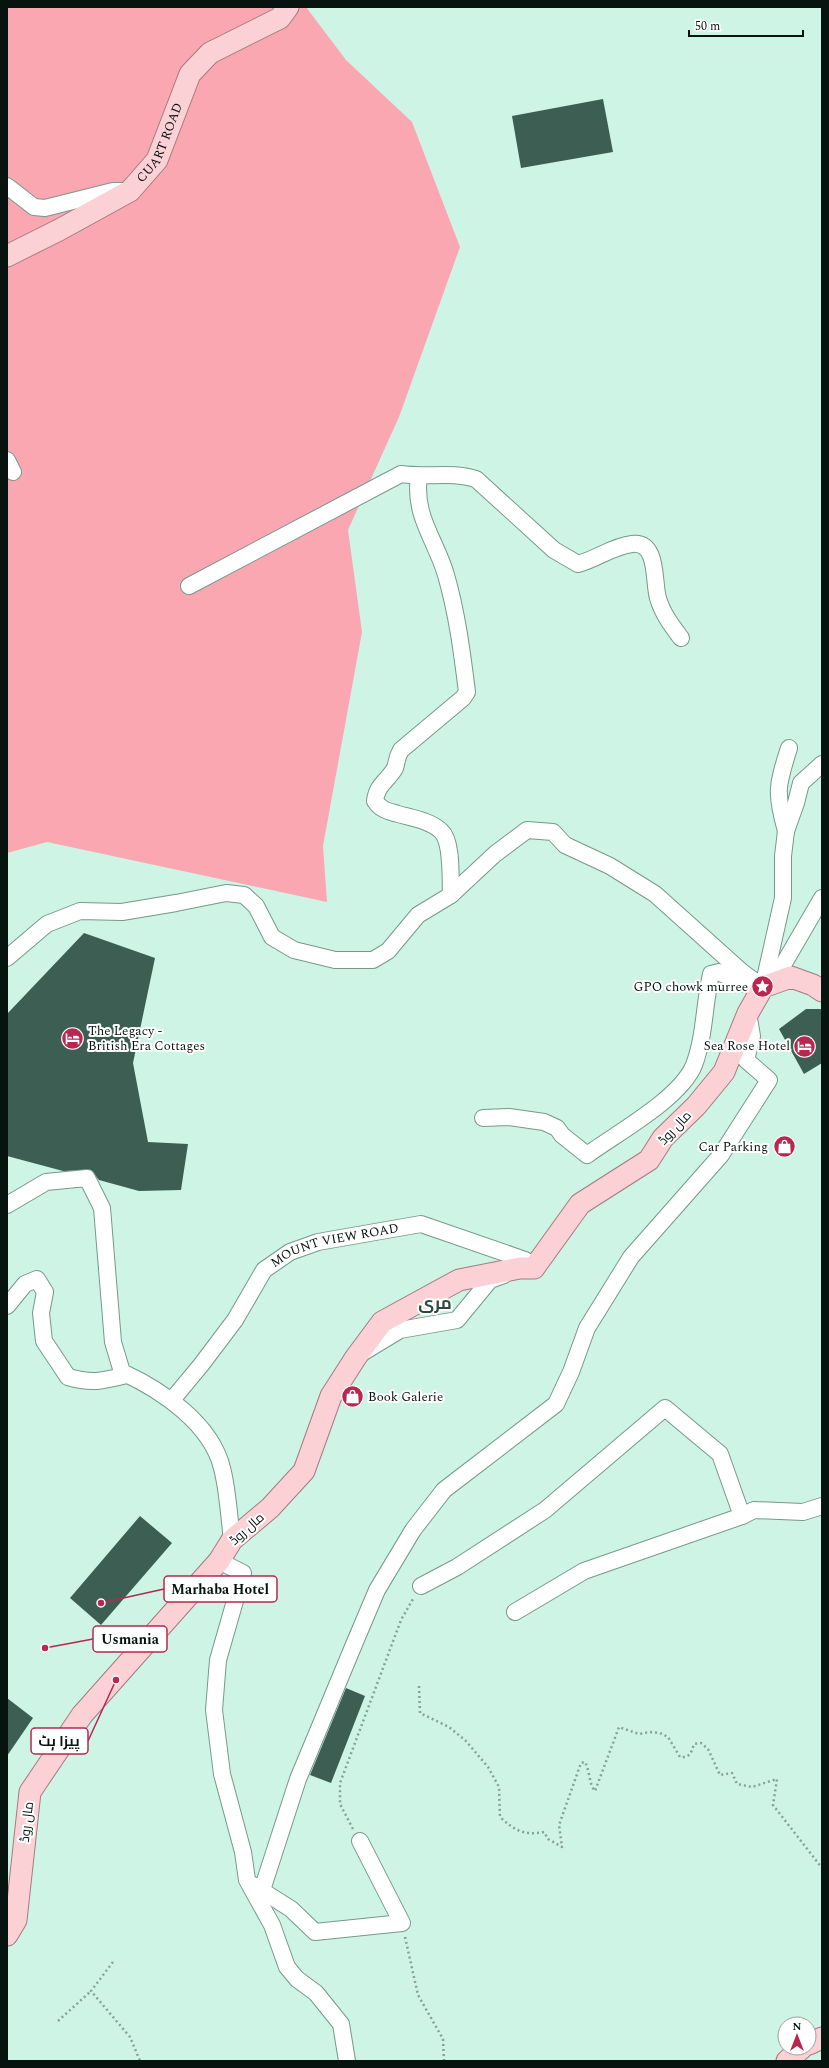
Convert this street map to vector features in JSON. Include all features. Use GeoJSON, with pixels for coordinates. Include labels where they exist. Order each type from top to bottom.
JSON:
{"type":"FeatureCollection","features":[{"type":"Feature","properties":{"kind":"main road","name":"CUART ROAD"},"geometry":{"type":"LineString","coordinates":[[7,256],[59,230],[130,191],[157,160],[190,74],[210,53],[280,18],[288,7]]}},
{"type":"Feature","properties":{"kind":"main road"},"geometry":{"type":"LineString","coordinates":[[763,987],[791,977],[814,985],[822,991]]}},
{"type":"Feature","properties":{"kind":"main road","name":"مال روڈ"},"geometry":{"type":"LineString","coordinates":[[12,1928],[30,1792],[82,1715],[219,1561],[232,1540],[270,1508],[304,1471],[331,1396],[356,1357],[382,1322],[459,1280],[527,1268],[580,1204],[650,1160],[663,1138],[696,1106],[724,1072],[748,1013],[763,987]]}},
{"type":"Feature","properties":{"kind":"street"},"geometry":{"type":"LineString","coordinates":[[7,186],[34,208],[45,208],[113,191],[130,191]]}},
{"type":"Feature","properties":{"kind":"street"},"geometry":{"type":"LineString","coordinates":[[189,586],[401,474],[419,476],[464,475],[476,479],[554,550],[578,564],[591,561],[624,545],[635,544],[644,546],[651,554],[658,598],[670,623],[681,638]]}},
{"type":"Feature","properties":{"kind":"street"},"geometry":{"type":"LineString","coordinates":[[419,476],[417,488],[426,530],[446,573],[459,631],[467,692],[463,698],[401,750],[396,758],[396,767],[376,790],[375,801],[381,808],[432,824],[442,831],[447,840],[450,856],[451,895]]}},
{"type":"Feature","properties":{"kind":"street"},"geometry":{"type":"LineString","coordinates":[[786,831],[778,802],[778,782],[789,748]]}},
{"type":"Feature","properties":{"kind":"street"},"geometry":{"type":"LineString","coordinates":[[763,987],[783,898],[783,856],[786,831],[802,783],[822,764]]}},
{"type":"Feature","properties":{"kind":"street"},"geometry":{"type":"LineString","coordinates":[[7,958],[48,924],[80,911],[122,912],[176,904],[226,893],[244,895],[256,906],[272,937],[294,950],[335,960],[373,960],[388,951],[418,914],[451,895],[495,854],[527,830],[553,832],[564,845],[610,866],[655,894],[742,972],[763,987]]}},
{"type":"Feature","properties":{"kind":"street"},"geometry":{"type":"LineString","coordinates":[[763,987],[783,965],[822,898]]}},
{"type":"Feature","properties":{"kind":"street"},"geometry":{"type":"LineString","coordinates":[[483,1118],[504,1116],[544,1122],[557,1128],[562,1135],[587,1155],[673,1094],[684,1082],[694,1065],[699,1045],[711,974],[719,972],[741,983],[763,987]]}},
{"type":"Feature","properties":{"kind":"street"},"geometry":{"type":"LineString","coordinates":[[262,1890],[298,1780],[355,1642],[377,1590],[412,1530],[444,1490],[556,1404],[571,1372],[587,1328],[631,1258],[720,1155],[769,1080],[746,1060],[752,1036],[748,1013]]}},
{"type":"Feature","properties":{"kind":"street"},"geometry":{"type":"LineString","coordinates":[[7,1205],[46,1182],[87,1178],[102,1208],[113,1342],[122,1372],[172,1400],[210,1438],[222,1467],[232,1540]]}},
{"type":"Feature","properties":{"kind":"street","name":"MOUNT VIEW ROAD"},"geometry":{"type":"LineString","coordinates":[[172,1400],[235,1320],[264,1270],[290,1252],[318,1242],[421,1224],[525,1260],[527,1268]]}},
{"type":"Feature","properties":{"kind":"street","name":"مال روڈ"},"geometry":{"type":"LineString","coordinates":[[356,1357],[400,1330],[457,1320],[490,1280],[527,1268]]}},
{"type":"Feature","properties":{"kind":"street"},"geometry":{"type":"LineString","coordinates":[[7,1306],[25,1284],[37,1279],[45,1292],[41,1313],[44,1341],[68,1377],[87,1382],[109,1380],[127,1375]]}},
{"type":"Feature","properties":{"kind":"street"},"geometry":{"type":"LineString","coordinates":[[420,1586],[457,1567],[545,1510],[665,1408],[720,1454],[742,1516]]}},
{"type":"Feature","properties":{"kind":"street"},"geometry":{"type":"LineString","coordinates":[[515,1612],[584,1572],[742,1516],[754,1510],[803,1512],[822,1506]]}},
{"type":"Feature","properties":{"kind":"street"},"geometry":{"type":"LineString","coordinates":[[219,1561],[243,1574],[218,1660],[214,1710],[222,1774],[243,1852],[247,1880],[272,1925],[287,1967],[298,1979],[316,1993],[341,2024],[347,2061]]}},
{"type":"Feature","properties":{"kind":"street"},"geometry":{"type":"LineString","coordinates":[[247,1880],[291,1909],[315,1932],[402,1923],[360,1841]]}},
{"type":"Feature","properties":{"kind":"path"},"geometry":{"type":"LineString","coordinates":[[360,1841],[340,1804],[340,1783],[401,1620],[420,1586]]}},
{"type":"Feature","properties":{"kind":"path"},"geometry":{"type":"LineString","coordinates":[[419,1686],[420,1713],[449,1727],[466,1741],[488,1767],[499,1787],[500,1817],[514,1830],[533,1834],[544,1832],[548,1838],[562,1847],[559,1825],[581,1763],[585,1762],[588,1768],[592,1786],[595,1791],[619,1727],[639,1734],[650,1732],[660,1733],[668,1737],[680,1757],[686,1757],[691,1754],[694,1744],[701,1743],[708,1749],[720,1775],[732,1773],[737,1784],[752,1787],[777,1779],[773,1805],[822,1868]]}},
{"type":"Feature","properties":{"kind":"path"},"geometry":{"type":"LineString","coordinates":[[402,1923],[418,1995],[443,2040],[444,2061]]}},
{"type":"Feature","properties":{"kind":"path"},"geometry":{"type":"LineString","coordinates":[[58,2021],[91,1991],[113,1962]]}},
{"type":"Feature","properties":{"kind":"path"},"geometry":{"type":"LineString","coordinates":[[91,1991],[130,2038],[140,2061]]}},
{"type":"Feature","properties":{"kind":"shaded area"},"geometry":{"type":"Polygon","coordinates":[[[7,7],[306,7],[346,60],[412,122],[460,247],[399,417],[348,530],[362,632],[323,846],[327,902],[47,842],[7,853],[7,7]]]}},
{"type":"Feature","properties":{"kind":"building"},"geometry":{"type":"Polygon","coordinates":[[[603,99],[613,152],[521,168],[512,116],[603,99]]]}},
{"type":"Feature","properties":{"kind":"building","name":"The Legacy - British Era Cottages"},"geometry":{"type":"Polygon","coordinates":[[[84,933],[155,958],[133,1063],[148,1142],[188,1144],[181,1190],[139,1191],[99,1180],[91,1170],[63,1171],[7,1156],[7,1014],[84,933]]]}},
{"type":"Feature","properties":{"kind":"building","name":"Sea Rose Hotel"},"geometry":{"type":"Polygon","coordinates":[[[806,1009],[822,1009],[822,1063],[804,1074],[779,1029],[806,1009]]]}},
{"type":"Feature","properties":{"kind":"building"},"geometry":{"type":"Polygon","coordinates":[[[140,1516],[172,1543],[101,1625],[70,1598],[140,1516]]]}},
{"type":"Feature","properties":{"kind":"building"},"geometry":{"type":"Polygon","coordinates":[[[346,1688],[365,1696],[331,1783],[310,1775],[346,1688]]]}},
{"type":"Feature","properties":{"kind":"building"},"geometry":{"type":"Polygon","coordinates":[[[7,1698],[33,1718],[7,1756],[7,1698]]]}},
{"type":"Feature","properties":{"kind":"place","name":"GPO chowk murree"},"geometry":{"type":"Point","coordinates":[763,987]}},
{"type":"Feature","properties":{"kind":"place","name":"The Legacy - British Era Cottages"},"geometry":{"type":"Point","coordinates":[73,1038]}},
{"type":"Feature","properties":{"kind":"place","name":"Sea Rose Hotel"},"geometry":{"type":"Point","coordinates":[805,1046]}},
{"type":"Feature","properties":{"kind":"place","name":"Car Parking"},"geometry":{"type":"Point","coordinates":[784,1147]}},
{"type":"Feature","properties":{"kind":"place","name":"Book Galerie"},"geometry":{"type":"Point","coordinates":[352,1397]}},
{"type":"Feature","properties":{"kind":"place","name":"Marhaba Hotel"},"geometry":{"type":"Point","coordinates":[101,1603]}},
{"type":"Feature","properties":{"kind":"place","name":"Usmania"},"geometry":{"type":"Point","coordinates":[45,1648]}},
{"type":"Feature","properties":{"kind":"place","name":"پیزا ہٹ"},"geometry":{"type":"Point","coordinates":[116,1680]}},
{"type":"Feature","properties":{"kind":"district","name":"مری"},"geometry":{"type":"Point","coordinates":[435,1304]}}]}
